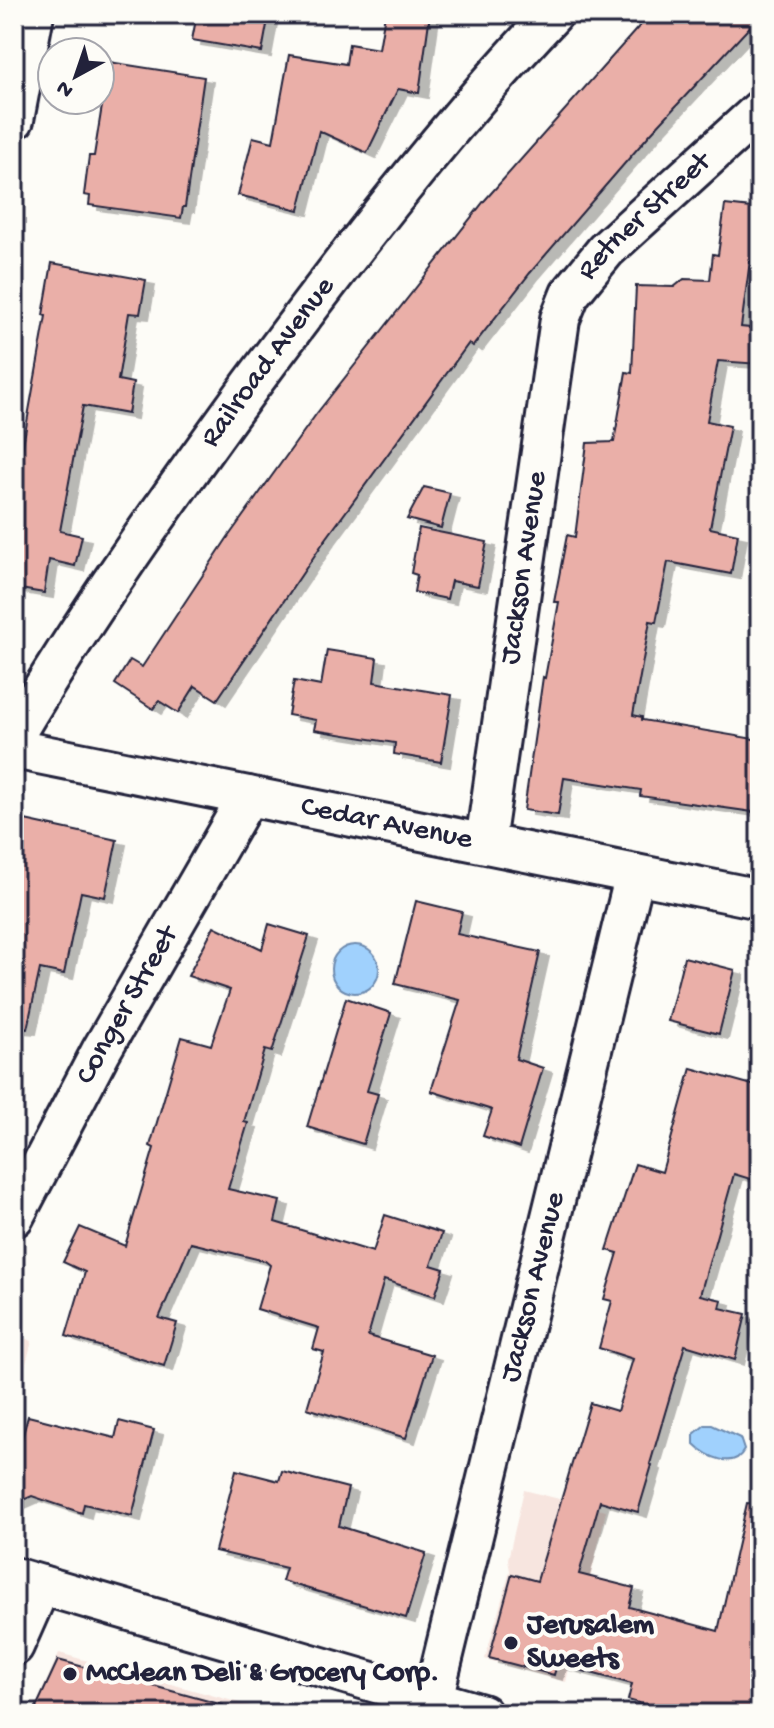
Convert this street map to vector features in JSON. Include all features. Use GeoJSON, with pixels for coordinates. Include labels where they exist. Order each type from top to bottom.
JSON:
{"type":"FeatureCollection","features":[{"type":"Feature","properties":{"kind":"street"},"geometry":{"type":"LineString","coordinates":[[14,120],[34,14]]}},
{"type":"Feature","properties":{"kind":"street","name":"Railroad Avenue"},"geometry":{"type":"LineString","coordinates":[[14,736],[73,638],[167,501],[313,302],[406,182],[553,14]]}},
{"type":"Feature","properties":{"kind":"street","name":"Retner Street"},"geometry":{"type":"LineString","coordinates":[[570,294],[606,250],[760,110]]}},
{"type":"Feature","properties":{"kind":"street","name":"Jackson Avenue"},"geometry":{"type":"LineString","coordinates":[[485,843],[560,319],[570,294]]}},
{"type":"Feature","properties":{"kind":"street","name":"Cedar Avenue"},"geometry":{"type":"LineString","coordinates":[[14,749],[760,899]]}},
{"type":"Feature","properties":{"kind":"street","name":"Conger Street"},"geometry":{"type":"LineString","coordinates":[[14,1217],[116,1024],[248,796]]}},
{"type":"Feature","properties":{"kind":"street","name":"Jackson Avenue"},"geometry":{"type":"LineString","coordinates":[[433,1699],[635,874]]}},
{"type":"Feature","properties":{"kind":"street"},"geometry":{"type":"LineString","coordinates":[[14,1646],[28,1581],[482,1714]]}},
{"type":"Feature","properties":{"kind":"shaded area"},"geometry":{"type":"Polygon","coordinates":[[[14,1334],[32,1341],[14,1409],[14,1334]]]}},
{"type":"Feature","properties":{"kind":"shaded area"},"geometry":{"type":"Polygon","coordinates":[[[524,1490],[606,1511],[566,1682],[485,1659],[510,1571],[508,1559],[524,1490]]]}},
{"type":"Feature","properties":{"kind":"shaded area"},"geometry":{"type":"Polygon","coordinates":[[[59,1653],[258,1708],[256,1714],[32,1714],[59,1653]]]}},
{"type":"Feature","properties":{"kind":"water"},"geometry":{"type":"Polygon","coordinates":[[[355,945],[372,952],[379,969],[372,986],[355,993],[338,986],[331,969],[338,952],[355,945]]]}},
{"type":"Feature","properties":{"kind":"water"},"geometry":{"type":"Polygon","coordinates":[[[705,1425],[712,1425],[740,1438],[744,1450],[740,1456],[720,1459],[694,1444],[694,1434],[705,1425]]]}},
{"type":"Feature","properties":{"kind":"building"},"geometry":{"type":"Polygon","coordinates":[[[197,14],[269,14],[262,52],[192,40],[197,14]]]}},
{"type":"Feature","properties":{"kind":"building"},"geometry":{"type":"Polygon","coordinates":[[[385,14],[430,14],[419,93],[398,89],[367,153],[319,131],[299,210],[238,195],[253,137],[273,142],[289,55],[346,64],[349,44],[379,49],[385,14]]]}},
{"type":"Feature","properties":{"kind":"building"},"geometry":{"type":"Polygon","coordinates":[[[650,14],[760,16],[651,133],[530,273],[473,346],[469,343],[323,543],[217,700],[195,686],[178,713],[159,701],[153,709],[115,684],[130,660],[142,667],[228,537],[317,413],[485,200],[650,14]]]}},
{"type":"Feature","properties":{"kind":"building"},"geometry":{"type":"Polygon","coordinates":[[[116,63],[204,77],[181,218],[89,205],[90,196],[84,195],[89,156],[94,156],[100,116],[116,116],[116,63]]]}},
{"type":"Feature","properties":{"kind":"building"},"geometry":{"type":"Polygon","coordinates":[[[725,205],[760,209],[760,262],[750,261],[741,327],[760,329],[760,364],[718,361],[707,421],[730,426],[710,528],[738,534],[731,574],[668,562],[656,622],[650,621],[633,715],[642,717],[642,720],[760,740],[760,813],[640,796],[641,790],[564,778],[558,815],[524,810],[543,677],[559,602],[554,602],[567,535],[575,537],[587,443],[614,442],[626,372],[632,373],[636,286],[674,287],[684,279],[710,280],[713,254],[718,255],[725,205]]]}},
{"type":"Feature","properties":{"kind":"building"},"geometry":{"type":"Polygon","coordinates":[[[52,263],[146,280],[140,314],[129,313],[118,380],[133,383],[128,414],[83,406],[60,531],[82,536],[75,566],[49,560],[44,593],[14,588],[14,495],[46,316],[43,315],[52,263]]]}},
{"type":"Feature","properties":{"kind":"building"},"geometry":{"type":"Polygon","coordinates":[[[424,487],[450,493],[441,528],[407,519],[424,487]]]}},
{"type":"Feature","properties":{"kind":"building"},"geometry":{"type":"Polygon","coordinates":[[[419,528],[487,542],[478,586],[451,581],[447,599],[414,592],[417,575],[411,573],[419,528]]]}},
{"type":"Feature","properties":{"kind":"building"},"geometry":{"type":"Polygon","coordinates":[[[327,650],[377,658],[374,682],[452,695],[441,762],[394,754],[395,743],[314,730],[316,720],[288,715],[294,681],[321,686],[327,650]]]}},
{"type":"Feature","properties":{"kind":"building"},"geometry":{"type":"Polygon","coordinates":[[[25,820],[117,840],[105,897],[81,892],[64,974],[40,969],[27,1029],[14,1028],[14,871],[25,820]]]}},
{"type":"Feature","properties":{"kind":"building"},"geometry":{"type":"Polygon","coordinates":[[[416,901],[462,912],[457,934],[540,952],[516,1059],[543,1068],[519,1148],[483,1136],[492,1110],[431,1091],[460,1000],[395,984],[416,901]]]}},
{"type":"Feature","properties":{"kind":"building"},"geometry":{"type":"Polygon","coordinates":[[[269,924],[309,936],[272,1052],[265,1050],[228,1189],[280,1201],[275,1222],[373,1252],[385,1215],[442,1233],[431,1265],[444,1269],[435,1296],[384,1280],[368,1336],[432,1355],[406,1438],[307,1408],[324,1352],[313,1349],[319,1328],[257,1309],[270,1265],[265,1261],[191,1243],[159,1318],[177,1323],[164,1366],[66,1336],[85,1272],[63,1262],[80,1227],[125,1246],[182,1037],[211,1045],[230,990],[188,976],[214,926],[262,949],[269,924]]]}},
{"type":"Feature","properties":{"kind":"building"},"geometry":{"type":"Polygon","coordinates":[[[684,957],[735,970],[719,1034],[668,1021],[684,957]]]}},
{"type":"Feature","properties":{"kind":"building"},"geometry":{"type":"Polygon","coordinates":[[[346,998],[391,1013],[367,1091],[378,1094],[363,1144],[307,1127],[346,998]]]}},
{"type":"Feature","properties":{"kind":"building"},"geometry":{"type":"Polygon","coordinates":[[[691,1068],[760,1087],[760,1182],[734,1174],[700,1295],[722,1300],[720,1308],[746,1314],[735,1360],[685,1345],[638,1512],[600,1501],[579,1574],[634,1588],[629,1607],[718,1631],[747,1503],[760,1504],[760,1695],[755,1714],[726,1714],[694,1705],[692,1714],[677,1714],[628,1700],[632,1684],[557,1664],[554,1675],[489,1658],[512,1574],[537,1581],[590,1403],[617,1411],[633,1359],[599,1348],[612,1301],[604,1299],[618,1253],[607,1250],[635,1164],[662,1172],[691,1068]]]}},
{"type":"Feature","properties":{"kind":"building"},"geometry":{"type":"Polygon","coordinates":[[[28,1416],[115,1438],[119,1421],[154,1430],[132,1516],[84,1504],[82,1513],[32,1496],[14,1504],[14,1468],[28,1416]]]}},
{"type":"Feature","properties":{"kind":"building"},"geometry":{"type":"Polygon","coordinates":[[[236,1470],[279,1481],[282,1471],[348,1488],[339,1526],[426,1553],[406,1618],[282,1581],[286,1568],[215,1551],[236,1470]]]}},
{"type":"Feature","properties":{"kind":"building"},"geometry":{"type":"Polygon","coordinates":[[[58,1660],[223,1705],[222,1714],[33,1714],[58,1660]]]}},
{"type":"Feature","properties":{"kind":"place","name":"Jerusalem Sweets"},"geometry":{"type":"Point","coordinates":[511,1643]}},
{"type":"Feature","properties":{"kind":"place","name":"McClean Deli & Grocery Corp."},"geometry":{"type":"Point","coordinates":[70,1674]}}]}
